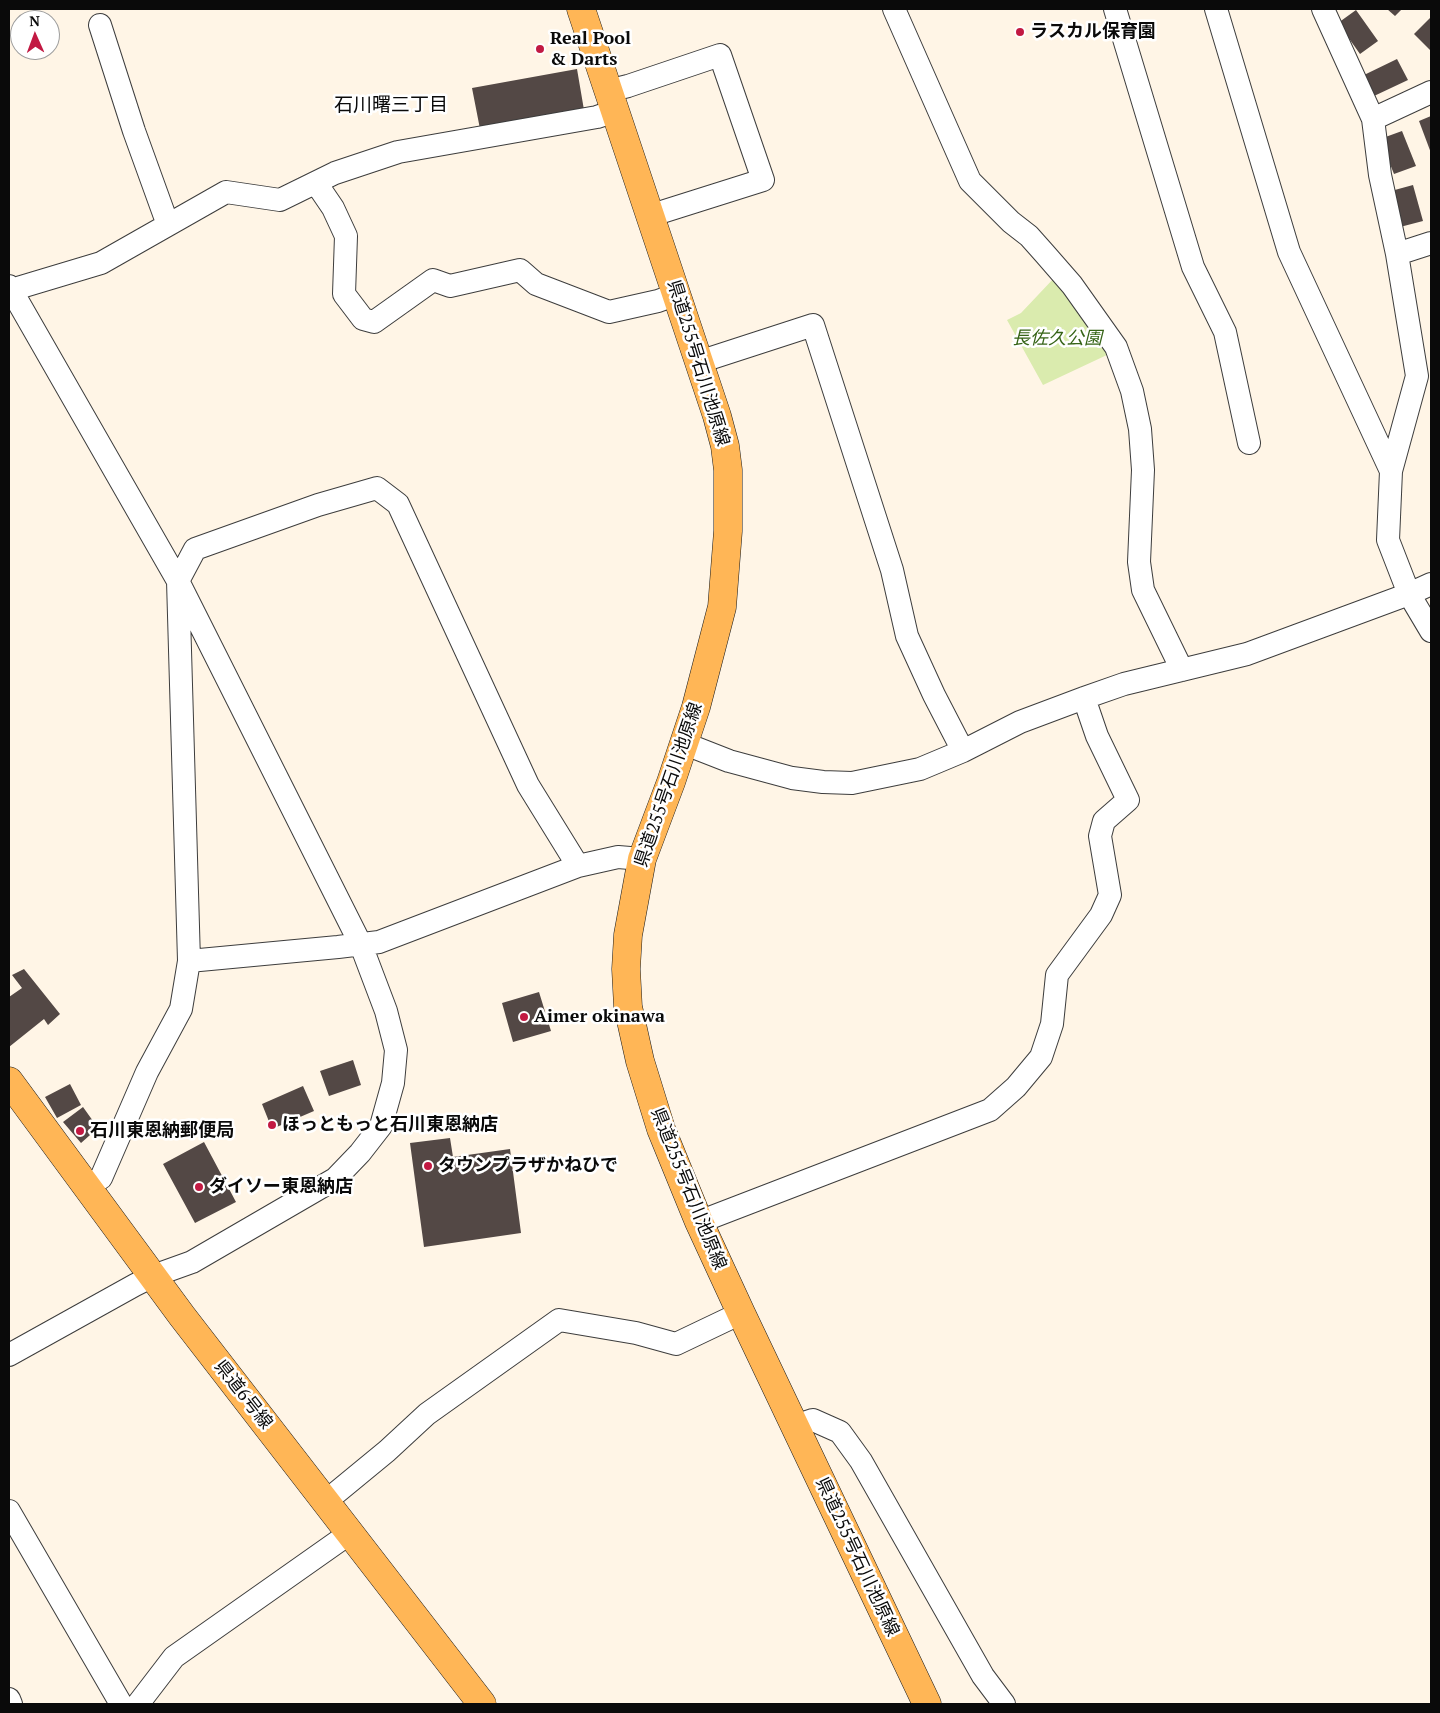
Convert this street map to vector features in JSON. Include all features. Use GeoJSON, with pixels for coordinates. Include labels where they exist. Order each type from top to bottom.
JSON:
{"type":"FeatureCollection","features":[{"type":"Feature","properties":{"kind":"main road","name":"県道255号石川池原線"},"geometry":{"type":"LineString","coordinates":[[581,9],[699,362],[725,446],[728,470],[728,531],[722,607],[696,707],[671,782],[642,859],[628,936],[626,969],[628,1007],[640,1060],[661,1129],[699,1222],[927,1704]]}},
{"type":"Feature","properties":{"kind":"main road","name":"県道6号線"},"geometry":{"type":"LineString","coordinates":[[9,1081],[182,1316],[482,1704]]}},
{"type":"Feature","properties":{"kind":"street"},"geometry":{"type":"LineString","coordinates":[[894,9],[970,181],[1029,236],[1045,254],[1072,285],[1116,347],[1132,391],[1140,429],[1143,470],[1139,562],[1143,590],[1182,670]]}},
{"type":"Feature","properties":{"kind":"street"},"geometry":{"type":"LineString","coordinates":[[1115,9],[1193,266],[1224,332],[1249,443]]}},
{"type":"Feature","properties":{"kind":"street"},"geometry":{"type":"LineString","coordinates":[[1216,9],[1289,252],[1391,471]]}},
{"type":"Feature","properties":{"kind":"street"},"geometry":{"type":"LineString","coordinates":[[1323,9],[1373,118],[1380,175],[1397,254],[1417,376],[1391,471],[1388,540],[1409,594],[1431,632]]}},
{"type":"Feature","properties":{"kind":"street"},"geometry":{"type":"LineString","coordinates":[[100,25],[134,131],[168,225]]}},
{"type":"Feature","properties":{"kind":"street"},"geometry":{"type":"LineString","coordinates":[[9,1355],[153,1276],[192,1262],[334,1179],[360,1153],[381,1126],[393,1083],[396,1050],[386,1011],[361,944],[178,580],[16,318],[10,288],[101,263],[226,192],[280,200],[335,173],[398,152],[597,117],[628,86],[720,55],[764,180],[649,216]]}},
{"type":"Feature","properties":{"kind":"street"},"geometry":{"type":"LineString","coordinates":[[1373,118],[1431,92]]}},
{"type":"Feature","properties":{"kind":"street"},"geometry":{"type":"LineString","coordinates":[[316,182],[333,208],[346,236],[344,294],[363,319],[374,322],[433,280],[450,286],[520,270],[536,284],[609,312],[658,301],[677,294]]}},
{"type":"Feature","properties":{"kind":"street"},"geometry":{"type":"LineString","coordinates":[[1397,254],[1431,243]]}},
{"type":"Feature","properties":{"kind":"street"},"geometry":{"type":"LineString","coordinates":[[699,362],[813,325],[892,570],[907,636],[934,695],[963,751]]}},
{"type":"Feature","properties":{"kind":"street"},"geometry":{"type":"LineString","coordinates":[[86,1186],[101,1178],[147,1072],[181,1009],[189,961],[178,580],[195,549],[318,504],[377,488],[398,504],[528,785],[578,866]]}},
{"type":"Feature","properties":{"kind":"street"},"geometry":{"type":"LineString","coordinates":[[683,743],[729,761],[792,778],[823,782],[852,783],[920,769],[963,751],[1020,722],[1084,698],[1124,684],[1246,654],[1409,594],[1431,584]]}},
{"type":"Feature","properties":{"kind":"street"},"geometry":{"type":"LineString","coordinates":[[699,1222],[990,1110],[1016,1087],[1041,1057],[1052,1024],[1057,975],[1101,915],[1110,895],[1100,836],[1104,821],[1128,800],[1097,736],[1084,698]]}},
{"type":"Feature","properties":{"kind":"street"},"geometry":{"type":"LineString","coordinates":[[189,961],[379,942],[578,866],[618,857],[642,859]]}},
{"type":"Feature","properties":{"kind":"street"},"geometry":{"type":"LineString","coordinates":[[326,1502],[387,1451],[427,1414],[559,1320],[636,1333],[676,1344],[741,1313]]}},
{"type":"Feature","properties":{"kind":"street"},"geometry":{"type":"LineString","coordinates":[[795,1426],[813,1420],[840,1432],[861,1461],[983,1676],[1004,1704]]}},
{"type":"Feature","properties":{"kind":"street"},"geometry":{"type":"LineString","coordinates":[[9,1511],[121,1704]]}},
{"type":"Feature","properties":{"kind":"street"},"geometry":{"type":"LineString","coordinates":[[138,1704],[174,1657],[350,1533]]}},
{"type":"Feature","properties":{"kind":"street"},"geometry":{"type":"LineString","coordinates":[[9,1699],[11,1704]]}},
{"type":"Feature","properties":{"kind":"green space","name":"長佐久公園"},"geometry":{"type":"Polygon","coordinates":[[[1055,277],[1109,354],[1043,385],[1007,320],[1021,313],[1055,277]]]}},
{"type":"Feature","properties":{"kind":"building"},"geometry":{"type":"Polygon","coordinates":[[[1387,9],[1402,9],[1395,16],[1387,9]]]}},
{"type":"Feature","properties":{"kind":"building"},"geometry":{"type":"Polygon","coordinates":[[[1356,10],[1378,41],[1360,54],[1338,23],[1356,10]]]}},
{"type":"Feature","properties":{"kind":"building"},"geometry":{"type":"Polygon","coordinates":[[[1431,19],[1431,51],[1414,34],[1431,19]]]}},
{"type":"Feature","properties":{"kind":"building"},"geometry":{"type":"Polygon","coordinates":[[[1397,59],[1408,80],[1374,96],[1364,75],[1397,59]]]}},
{"type":"Feature","properties":{"kind":"building"},"geometry":{"type":"Polygon","coordinates":[[[577,69],[584,110],[480,129],[472,88],[577,69]]]}},
{"type":"Feature","properties":{"kind":"building"},"geometry":{"type":"Polygon","coordinates":[[[1431,116],[1431,153],[1419,121],[1431,116]]]}},
{"type":"Feature","properties":{"kind":"building"},"geometry":{"type":"Polygon","coordinates":[[[1402,131],[1416,166],[1394,174],[1380,139],[1402,131]]]}},
{"type":"Feature","properties":{"kind":"building"},"geometry":{"type":"Polygon","coordinates":[[[1413,185],[1423,221],[1400,227],[1391,191],[1413,185]]]}},
{"type":"Feature","properties":{"kind":"building"},"geometry":{"type":"Polygon","coordinates":[[[24,969],[60,1014],[48,1025],[44,1019],[9,1047],[9,997],[22,988],[12,975],[24,969]]]}},
{"type":"Feature","properties":{"kind":"building"},"geometry":{"type":"Polygon","coordinates":[[[539,992],[551,1031],[513,1042],[502,1003],[539,992]]]}},
{"type":"Feature","properties":{"kind":"building"},"geometry":{"type":"Polygon","coordinates":[[[353,1060],[361,1085],[329,1096],[320,1071],[353,1060]]]}},
{"type":"Feature","properties":{"kind":"building"},"geometry":{"type":"Polygon","coordinates":[[[70,1084],[81,1105],[57,1118],[45,1097],[70,1084]]]}},
{"type":"Feature","properties":{"kind":"building"},"geometry":{"type":"Polygon","coordinates":[[[303,1086],[314,1111],[272,1129],[262,1104],[303,1086]]]}},
{"type":"Feature","properties":{"kind":"building"},"geometry":{"type":"Polygon","coordinates":[[[83,1107],[98,1128],[81,1143],[63,1122],[83,1107]]]}},
{"type":"Feature","properties":{"kind":"building"},"geometry":{"type":"Polygon","coordinates":[[[450,1138],[453,1157],[510,1149],[521,1233],[424,1247],[410,1143],[450,1138]]]}},
{"type":"Feature","properties":{"kind":"building"},"geometry":{"type":"Polygon","coordinates":[[[204,1142],[236,1202],[195,1223],[163,1164],[204,1142]]]}},
{"type":"Feature","properties":{"kind":"place","name":"ラスカル保育園"},"geometry":{"type":"Point","coordinates":[1020,32]}},
{"type":"Feature","properties":{"kind":"place","name":"Real Pool & Darts"},"geometry":{"type":"Point","coordinates":[540,49]}},
{"type":"Feature","properties":{"kind":"place","name":"Aimer okinawa"},"geometry":{"type":"Point","coordinates":[524,1017]}},
{"type":"Feature","properties":{"kind":"place","name":"ほっともっと石川東恩納店"},"geometry":{"type":"Point","coordinates":[272,1125]}},
{"type":"Feature","properties":{"kind":"place","name":"石川東恩納郵便局"},"geometry":{"type":"Point","coordinates":[80,1131]}},
{"type":"Feature","properties":{"kind":"place","name":"タウンプラザかねひで"},"geometry":{"type":"Point","coordinates":[428,1166]}},
{"type":"Feature","properties":{"kind":"place","name":"ダイソー東恩納店"},"geometry":{"type":"Point","coordinates":[199,1187]}},
{"type":"Feature","properties":{"kind":"district","name":"石川曙三丁目"},"geometry":{"type":"Point","coordinates":[391,106]}}]}
